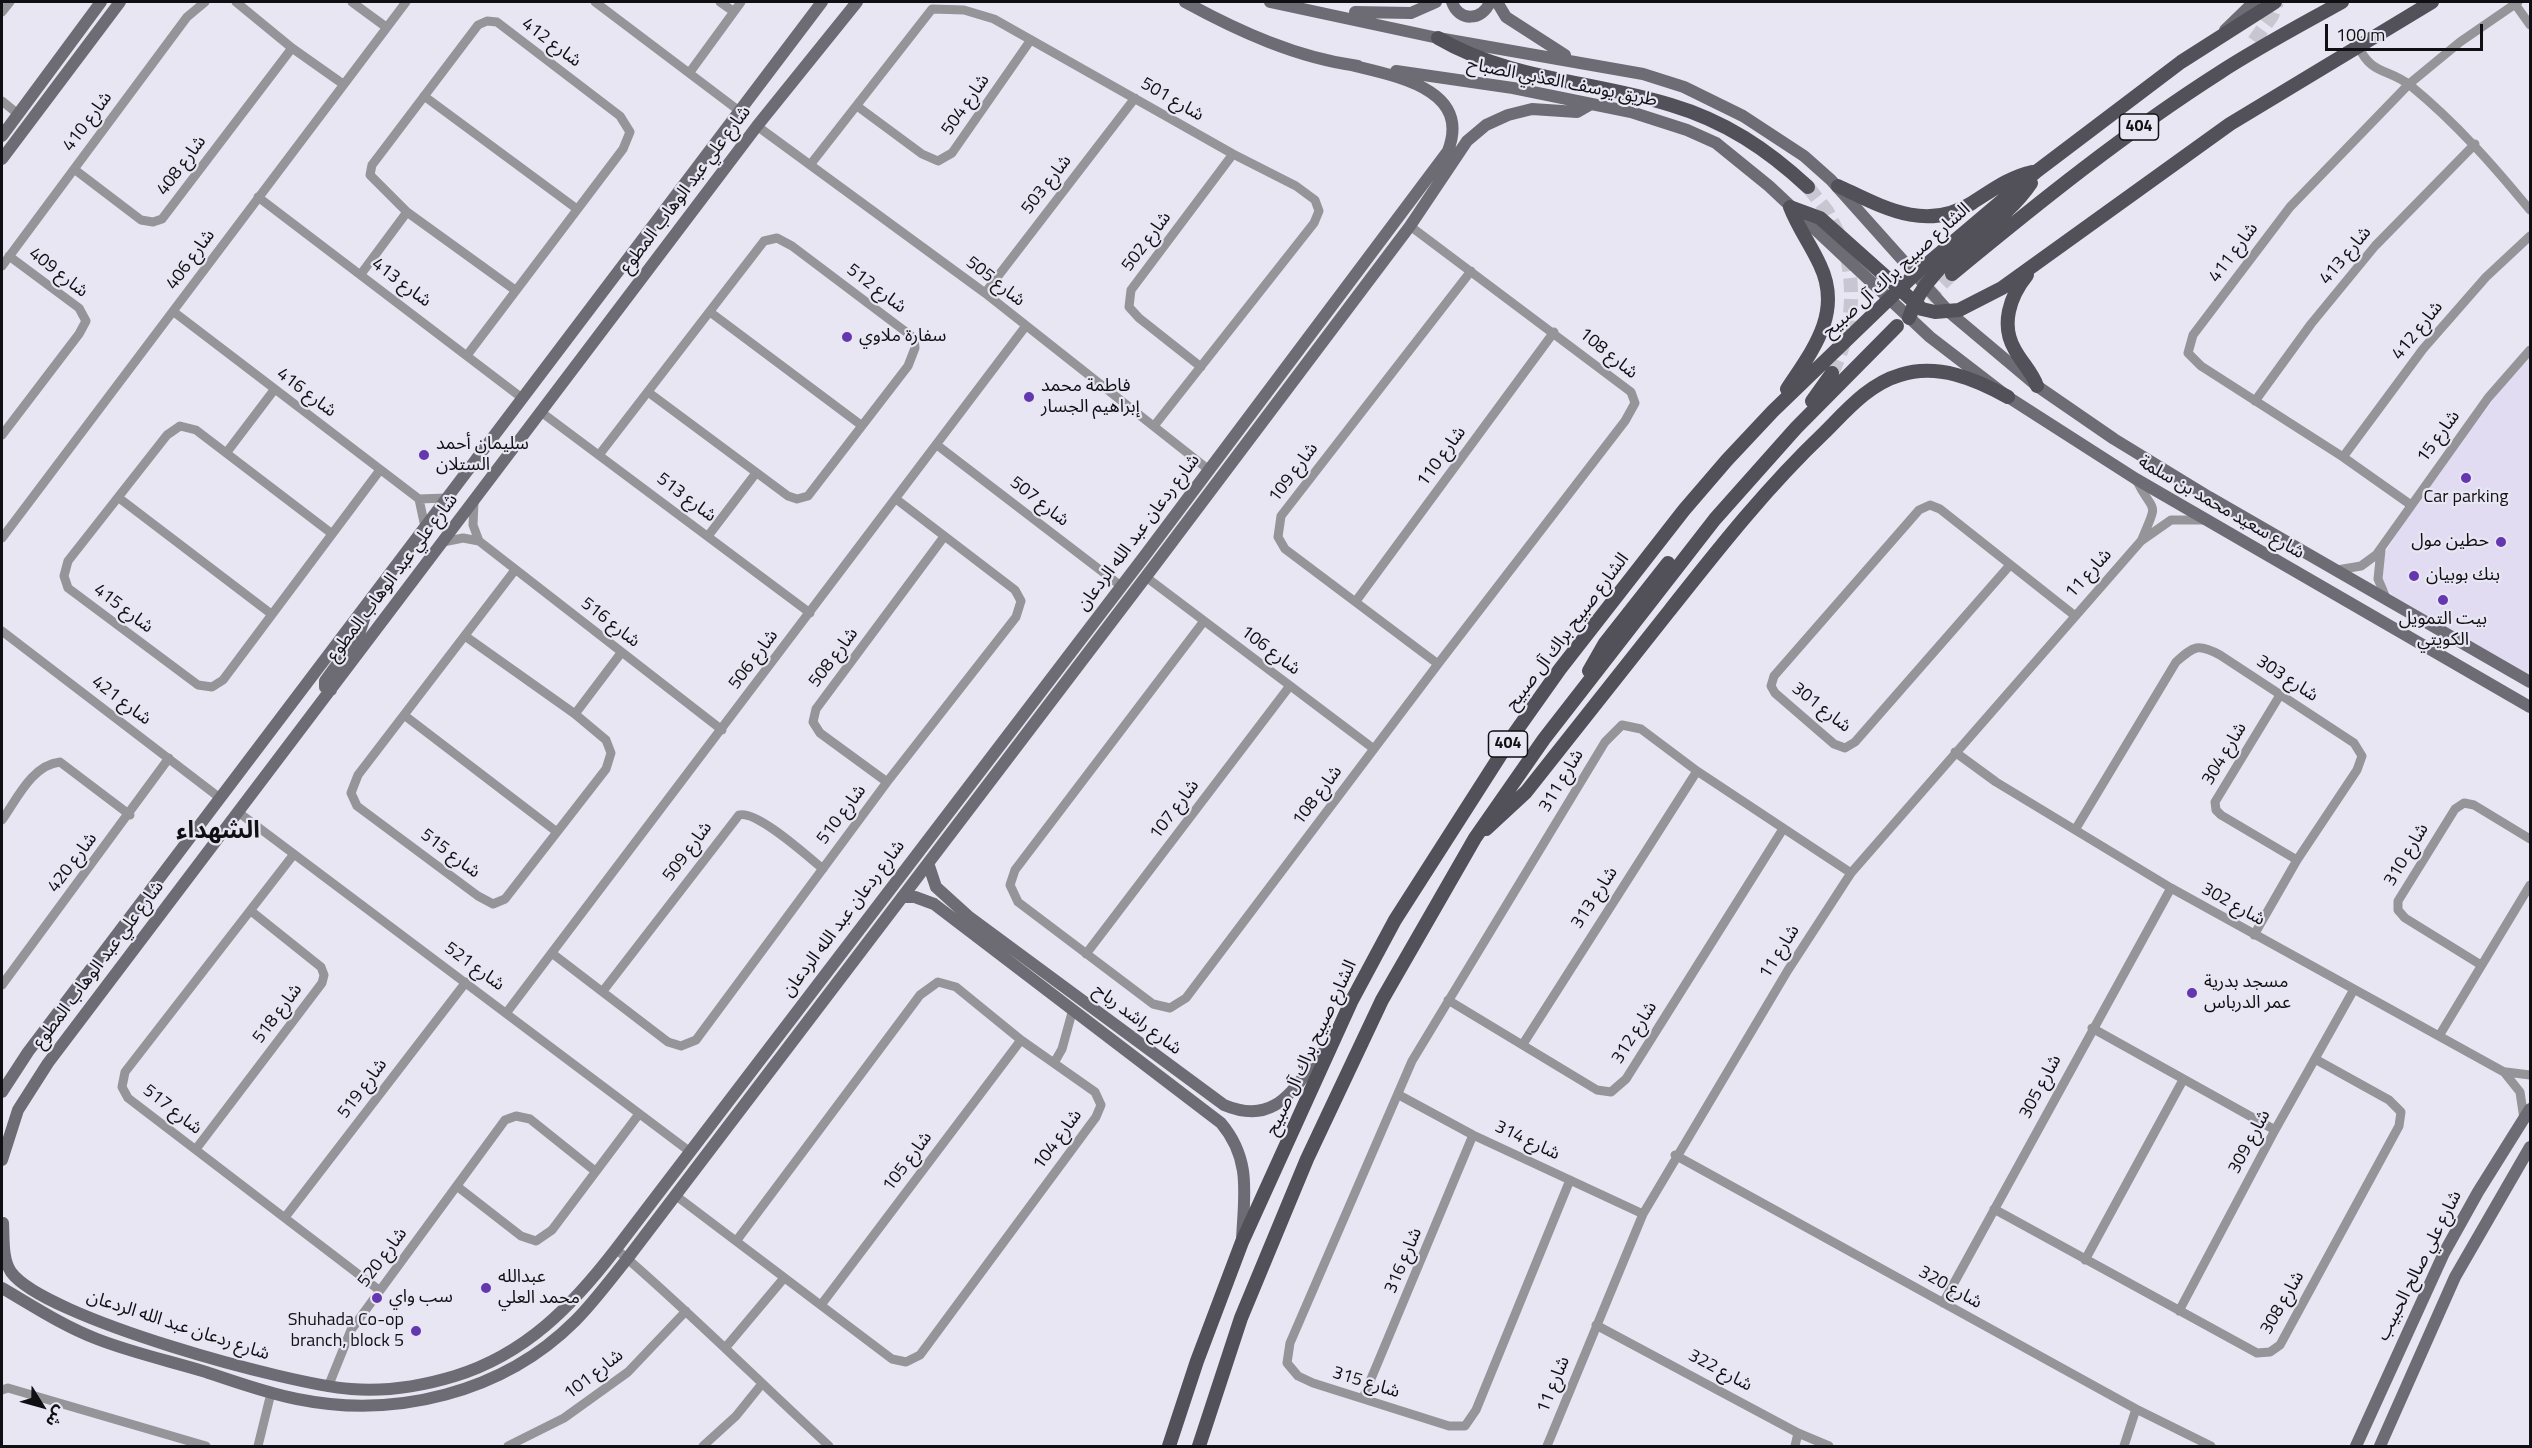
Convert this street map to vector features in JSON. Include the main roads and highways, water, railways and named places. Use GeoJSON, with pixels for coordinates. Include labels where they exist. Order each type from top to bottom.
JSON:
{"type":"FeatureCollection","features":[{"type":"Feature","properties":{"kind":"main road","name":"404"},"geometry":{"type":"LineString","coordinates":[[2037,171],[2220,36],[2275,2]]}},
{"type":"Feature","properties":{"kind":"main road","name":"404"},"geometry":{"type":"LineString","coordinates":[[1952,274],[2091,162],[2220,72],[2342,2]]}},
{"type":"Feature","properties":{"kind":"main road"},"geometry":{"type":"LineString","coordinates":[[1773,411],[1817,345],[1827,313],[1828,296],[1823,272],[1790,207],[1820,218],[1893,294],[1928,311],[1949,312],[1976,303],[2034,266],[2230,124],[2432,2]]}},
{"type":"Feature","properties":{"kind":"main road"},"geometry":{"type":"LineString","coordinates":[[1438,38],[1471,55],[1506,67],[1652,100],[1704,117],[1758,145],[1808,187]]}},
{"type":"Feature","properties":{"kind":"main road"},"geometry":{"type":"LineString","coordinates":[[2220,72],[2254,41]]}},
{"type":"Feature","properties":{"kind":"main road"},"geometry":{"type":"LineString","coordinates":[[1838,186],[1891,212],[1933,217],[1957,212],[2012,178],[2037,171]]}},
{"type":"Feature","properties":{"kind":"main road"},"geometry":{"type":"LineString","coordinates":[[1909,318],[1924,286],[2013,206],[2026,191],[2037,171]]}},
{"type":"Feature","properties":{"kind":"main road","name":"الشارع صبيح براك آل صبيح"},"geometry":{"type":"LineString","coordinates":[[1169,1446],[1197,1361],[1242,1242],[1351,1002],[1395,920],[1514,734],[1560,669],[1684,510],[1773,411],[1893,294],[2037,171]]}},
{"type":"Feature","properties":{"kind":"main road"},"geometry":{"type":"LineString","coordinates":[[2034,266],[2016,290],[2008,324],[2012,345],[2030,370],[2037,386]]}},
{"type":"Feature","properties":{"kind":"main road","name":"404"},"geometry":{"type":"LineString","coordinates":[[1199,1446],[1241,1318],[1307,1159],[1382,1000],[1475,838],[1544,739],[1741,488],[1796,428],[1897,326]]}},
{"type":"Feature","properties":{"kind":"main road"},"geometry":{"type":"LineString","coordinates":[[1475,838],[1498,820],[1526,792],[1743,518],[1800,456],[1864,395],[1891,378],[1910,372],[1931,370],[1971,379],[2008,397]]}},
{"type":"Feature","properties":{"kind":"main road"},"geometry":{"type":"LineString","coordinates":[[1584,687],[1599,651],[1627,615],[1707,514],[1811,402],[1832,373]]}},
{"type":"Feature","properties":{"kind":"tunnel"},"geometry":{"type":"LineString","coordinates":[[2254,41],[2272,16],[2277,2]]}},
{"type":"Feature","properties":{"kind":"tunnel"},"geometry":{"type":"LineString","coordinates":[[1808,187],[1827,211],[1839,235]]}},
{"type":"Feature","properties":{"kind":"tunnel"},"geometry":{"type":"LineString","coordinates":[[1832,373],[1844,344],[1850,314],[1851,284],[1846,253]]}},
{"type":"Feature","properties":{"kind":"tunnel"},"geometry":{"type":"LineString","coordinates":[[1912,313],[1952,274]]}},
{"type":"Feature","properties":{"kind":"place","name":"سفارة ملاوي"},"geometry":{"type":"Point","coordinates":[847,337]}},
{"type":"Feature","properties":{"kind":"place","name":"فاطمة محمد إبراهيم الجسار"},"geometry":{"type":"Point","coordinates":[1029,397]}},
{"type":"Feature","properties":{"kind":"place","name":"سليمان أحمد الستلان"},"geometry":{"type":"Point","coordinates":[424,455]}},
{"type":"Feature","properties":{"kind":"place","name":"Car parking"},"geometry":{"type":"Point","coordinates":[2466,478]}},
{"type":"Feature","properties":{"kind":"place","name":"حطين مول"},"geometry":{"type":"Point","coordinates":[2501,542]}},
{"type":"Feature","properties":{"kind":"place","name":"بنك بوبيان"},"geometry":{"type":"Point","coordinates":[2414,576]}},
{"type":"Feature","properties":{"kind":"place","name":"بيت التمويل الكويتي"},"geometry":{"type":"Point","coordinates":[2443,600]}},
{"type":"Feature","properties":{"kind":"place","name":"مسجد بدرية عمر الدرباس"},"geometry":{"type":"Point","coordinates":[2192,993]}},
{"type":"Feature","properties":{"kind":"place","name":"عبدالله محمد العلي"},"geometry":{"type":"Point","coordinates":[486,1288]}},
{"type":"Feature","properties":{"kind":"place","name":"سب واي"},"geometry":{"type":"Point","coordinates":[377,1298]}},
{"type":"Feature","properties":{"kind":"place","name":"Shuhada Co-op branch, block 5"},"geometry":{"type":"Point","coordinates":[416,1331]}},
{"type":"Feature","properties":{"kind":"district","name":"الشهداء"},"geometry":{"type":"Point","coordinates":[218,832]}}]}
